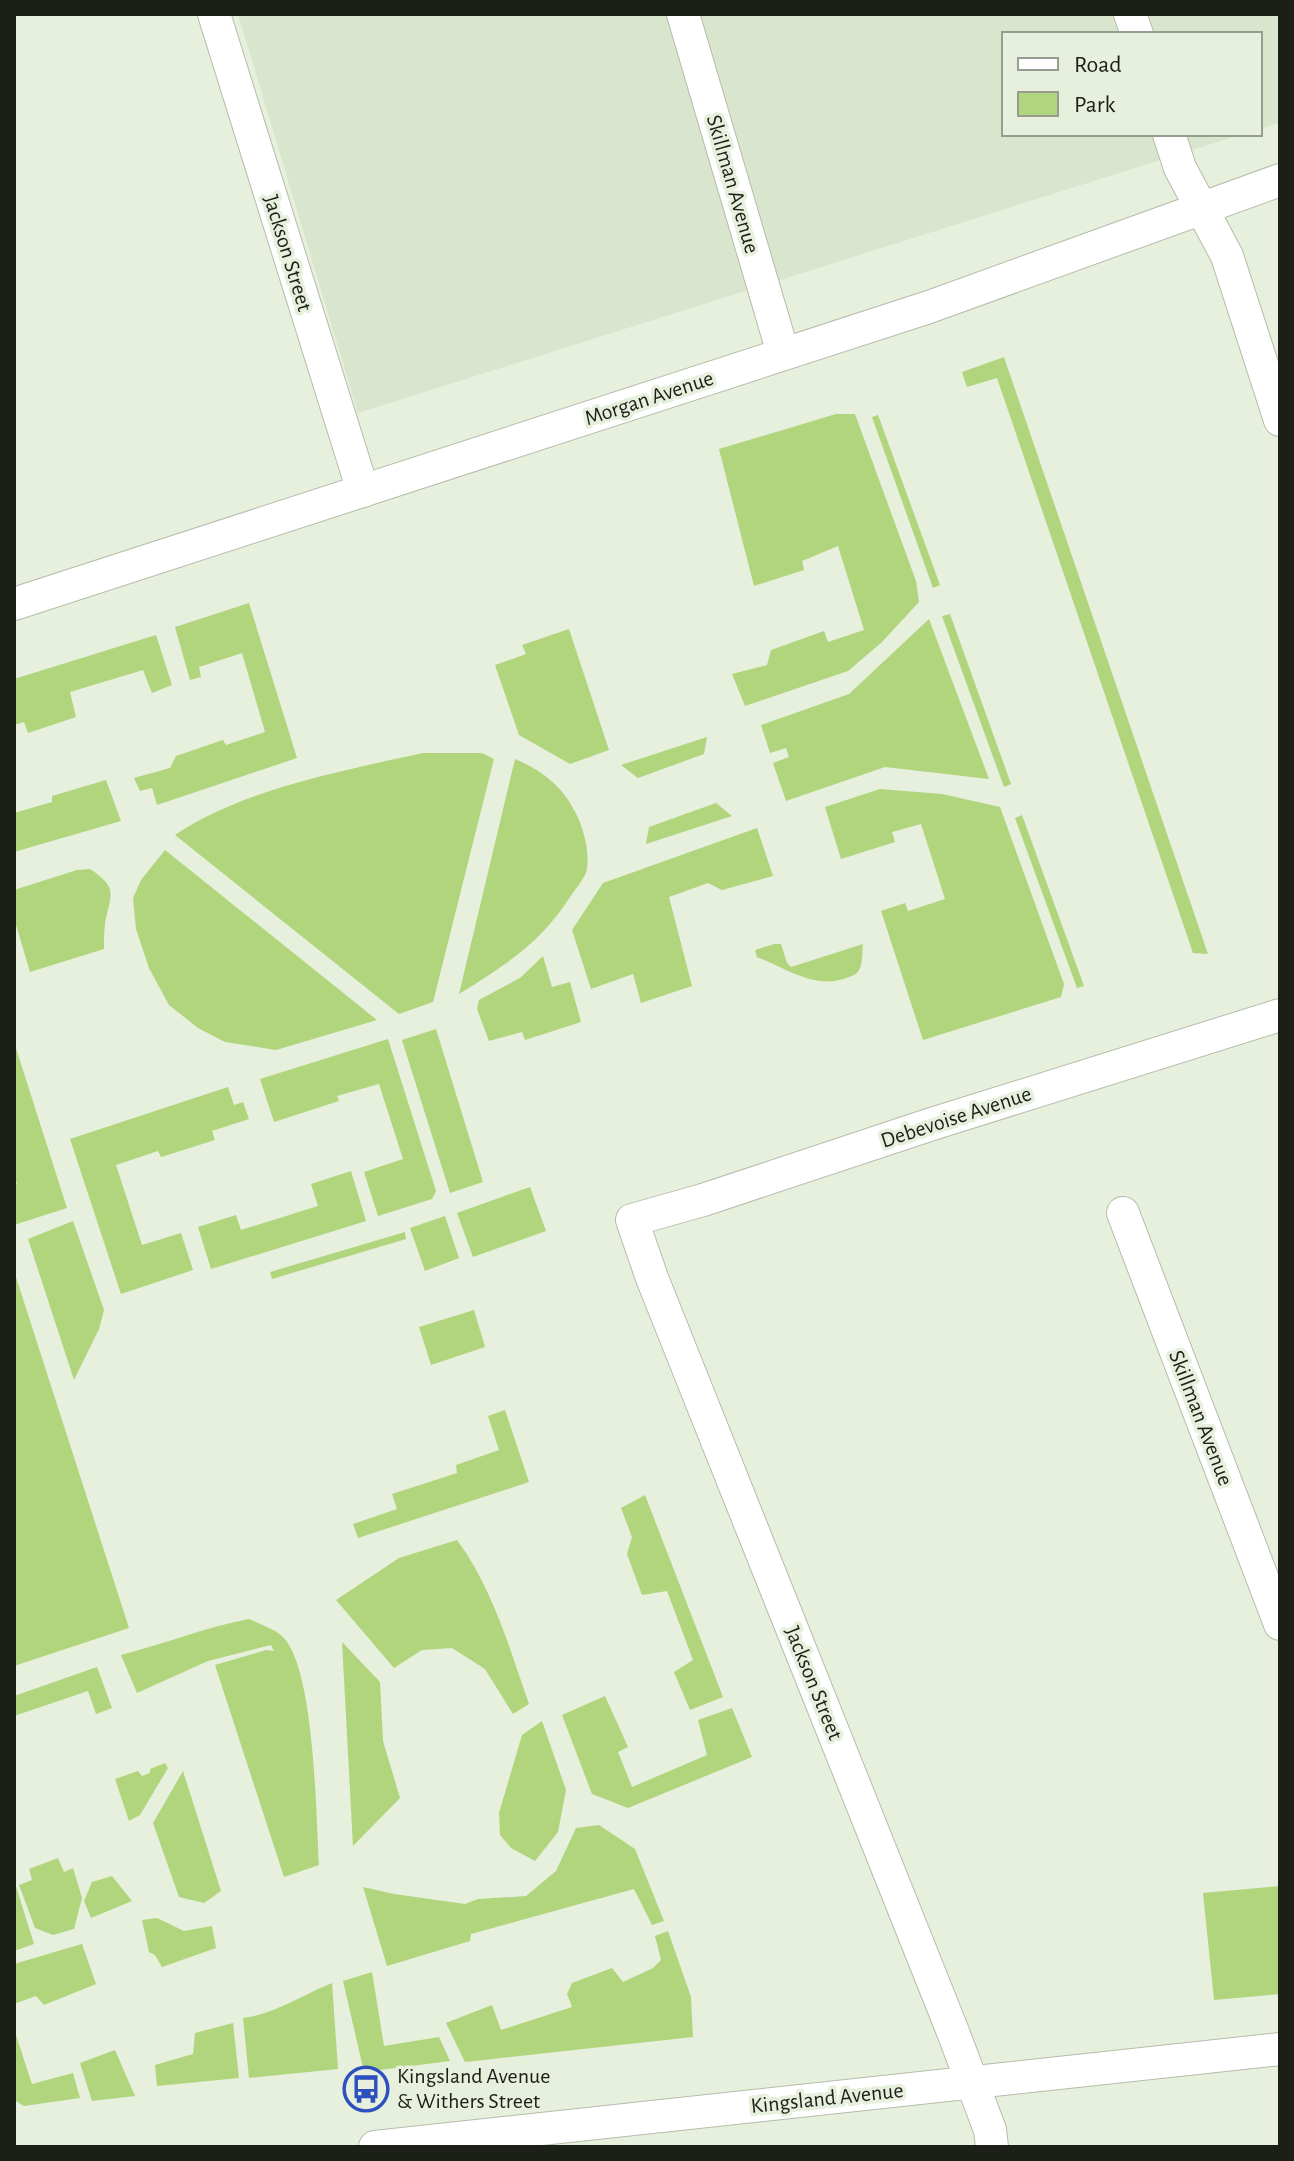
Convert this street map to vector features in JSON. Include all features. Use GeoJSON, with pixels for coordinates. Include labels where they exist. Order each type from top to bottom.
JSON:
{"type":"FeatureCollection","features":[{"type":"Feature","properties":{"kind":"street","name":"Jackson Street"},"geometry":{"type":"LineString","coordinates":[[214,14],[363,491]]}},
{"type":"Feature","properties":{"kind":"street","name":"Skillman Avenue"},"geometry":{"type":"LineString","coordinates":[[683,14],[783,353]]}},
{"type":"Feature","properties":{"kind":"street"},"geometry":{"type":"LineString","coordinates":[[1170,136],[1180,168],[1227,256],[1280,420]]}},
{"type":"Feature","properties":{"kind":"street","name":"Morgan Avenue"},"geometry":{"type":"LineString","coordinates":[[14,604],[929,307],[1280,180]]}},
{"type":"Feature","properties":{"kind":"street","name":"Debevoise Avenue"},"geometry":{"type":"LineString","coordinates":[[632,1220],[1280,1015]]}},
{"type":"Feature","properties":{"kind":"street","name":"Skillman Avenue"},"geometry":{"type":"LineString","coordinates":[[1123,1213],[1280,1624]]}},
{"type":"Feature","properties":{"kind":"street","name":"Jackson Street"},"geometry":{"type":"LineString","coordinates":[[632,1220],[652,1278],[972,2082],[990,2130],[992,2147]]}},
{"type":"Feature","properties":{"kind":"street","name":"Kingsland Avenue"},"geometry":{"type":"LineString","coordinates":[[375,2147],[533,2138],[972,2082],[1280,2049]]}},
{"type":"Feature","properties":{"kind":"shaded area"},"geometry":{"type":"Polygon","coordinates":[[[238,14],[1280,14],[1280,122],[1262,128],[1262,32],[1002,32],[1002,136],[1237,136],[358,413],[238,14]]]}},
{"type":"Feature","properties":{"kind":"green space"},"geometry":{"type":"Polygon","coordinates":[[[1004,357],[1208,954],[1193,953],[997,378],[967,387],[962,372],[1004,357]]]}},
{"type":"Feature","properties":{"kind":"green space"},"geometry":{"type":"Polygon","coordinates":[[[836,414],[855,414],[916,581],[919,602],[882,642],[848,671],[745,706],[732,674],[767,665],[771,650],[824,631],[828,642],[864,630],[838,546],[802,561],[804,570],[754,586],[719,449],[836,414]]]}},
{"type":"Feature","properties":{"kind":"green space"},"geometry":{"type":"Polygon","coordinates":[[[878,415],[940,585],[933,588],[872,417],[878,415]]]}},
{"type":"Feature","properties":{"kind":"green space"},"geometry":{"type":"Polygon","coordinates":[[[249,603],[297,758],[157,805],[152,788],[140,791],[134,778],[170,768],[176,756],[223,740],[226,745],[265,732],[242,653],[199,667],[201,677],[190,680],[175,627],[249,603]]]}},
{"type":"Feature","properties":{"kind":"green space"},"geometry":{"type":"Polygon","coordinates":[[[950,614],[1011,784],[1004,787],[942,616],[950,614]]]}},
{"type":"Feature","properties":{"kind":"green space"},"geometry":{"type":"Polygon","coordinates":[[[929,619],[989,779],[885,767],[786,801],[773,763],[789,757],[786,748],[770,753],[761,725],[849,694],[929,619]]]}},
{"type":"Feature","properties":{"kind":"green space"},"geometry":{"type":"Polygon","coordinates":[[[569,629],[609,750],[570,764],[519,735],[495,665],[526,654],[522,645],[569,629]]]}},
{"type":"Feature","properties":{"kind":"green space"},"geometry":{"type":"Polygon","coordinates":[[[156,635],[172,685],[152,693],[143,670],[70,692],[76,717],[28,733],[24,722],[14,725],[14,679],[156,635]]]}},
{"type":"Feature","properties":{"kind":"green space"},"geometry":{"type":"Polygon","coordinates":[[[707,737],[704,754],[638,778],[621,765],[707,737]]]}},
{"type":"Feature","properties":{"kind":"green space"},"geometry":{"type":"Polygon","coordinates":[[[423,753],[482,753],[494,759],[433,1002],[399,1014],[175,835],[201,819],[262,794],[423,753]]]}},
{"type":"Feature","properties":{"kind":"green space"},"geometry":{"type":"Polygon","coordinates":[[[515,759],[545,776],[568,800],[585,838],[586,871],[560,911],[535,939],[508,962],[459,994],[515,759]]]}},
{"type":"Feature","properties":{"kind":"green space"},"geometry":{"type":"Polygon","coordinates":[[[106,780],[121,821],[14,852],[14,813],[52,802],[52,796],[106,780]]]}},
{"type":"Feature","properties":{"kind":"green space"},"geometry":{"type":"Polygon","coordinates":[[[880,789],[942,794],[1000,807],[1064,984],[1061,997],[923,1040],[881,911],[905,903],[908,911],[945,899],[921,824],[892,832],[895,842],[841,859],[825,807],[880,789]]]}},
{"type":"Feature","properties":{"kind":"green space"},"geometry":{"type":"Polygon","coordinates":[[[716,803],[732,816],[646,844],[649,827],[716,803]]]}},
{"type":"Feature","properties":{"kind":"green space"},"geometry":{"type":"Polygon","coordinates":[[[1022,815],[1084,986],[1077,988],[1015,818],[1022,815]]]}},
{"type":"Feature","properties":{"kind":"green space"},"geometry":{"type":"Polygon","coordinates":[[[757,828],[773,876],[722,890],[708,883],[669,897],[692,986],[641,1003],[633,974],[591,989],[572,930],[603,883],[757,828]]]}},
{"type":"Feature","properties":{"kind":"green space"},"geometry":{"type":"Polygon","coordinates":[[[165,850],[377,1020],[276,1050],[225,1042],[198,1028],[169,1005],[149,968],[136,929],[133,898],[141,880],[165,850]]]}},
{"type":"Feature","properties":{"kind":"green space"},"geometry":{"type":"Polygon","coordinates":[[[90,869],[106,882],[111,893],[104,949],[30,972],[14,918],[14,890],[77,870],[90,869]]]}},
{"type":"Feature","properties":{"kind":"green space"},"geometry":{"type":"Polygon","coordinates":[[[781,944],[791,967],[863,944],[861,965],[857,973],[837,981],[813,980],[757,957],[755,950],[781,944]]]}},
{"type":"Feature","properties":{"kind":"green space"},"geometry":{"type":"Polygon","coordinates":[[[543,956],[552,987],[570,982],[581,1022],[525,1040],[522,1032],[489,1041],[477,1009],[479,1000],[520,978],[543,956]]]}},
{"type":"Feature","properties":{"kind":"green space"},"geometry":{"type":"Polygon","coordinates":[[[436,1029],[483,1182],[450,1193],[402,1040],[436,1029]]]}},
{"type":"Feature","properties":{"kind":"green space"},"geometry":{"type":"Polygon","coordinates":[[[388,1039],[436,1191],[432,1199],[378,1216],[364,1172],[403,1159],[379,1084],[337,1096],[339,1101],[274,1122],[260,1079],[388,1039]]]}},
{"type":"Feature","properties":{"kind":"green space"},"geometry":{"type":"Polygon","coordinates":[[[14,1042],[67,1208],[14,1225],[14,1185],[17,1184],[14,1175],[14,1042]]]}},
{"type":"Feature","properties":{"kind":"green space"},"geometry":{"type":"Polygon","coordinates":[[[228,1087],[234,1105],[243,1102],[249,1119],[212,1131],[215,1140],[161,1157],[158,1151],[116,1165],[142,1245],[181,1233],[193,1270],[121,1294],[70,1139],[228,1087]]]}},
{"type":"Feature","properties":{"kind":"green space"},"geometry":{"type":"Polygon","coordinates":[[[351,1171],[366,1221],[211,1269],[198,1227],[236,1215],[241,1230],[318,1206],[311,1184],[351,1171]]]}},
{"type":"Feature","properties":{"kind":"green space"},"geometry":{"type":"Polygon","coordinates":[[[530,1187],[546,1231],[473,1257],[457,1213],[530,1187]]]}},
{"type":"Feature","properties":{"kind":"green space"},"geometry":{"type":"Polygon","coordinates":[[[445,1216],[459,1258],[425,1271],[410,1228],[445,1216]]]}},
{"type":"Feature","properties":{"kind":"green space"},"geometry":{"type":"Polygon","coordinates":[[[73,1221],[104,1310],[99,1329],[74,1380],[28,1239],[73,1221]]]}},
{"type":"Feature","properties":{"kind":"green space"},"geometry":{"type":"Polygon","coordinates":[[[405,1232],[406,1239],[272,1279],[270,1272],[405,1232]]]}},
{"type":"Feature","properties":{"kind":"green space"},"geometry":{"type":"Polygon","coordinates":[[[14,1271],[129,1628],[14,1666],[14,1271]]]}},
{"type":"Feature","properties":{"kind":"green space"},"geometry":{"type":"Polygon","coordinates":[[[474,1310],[485,1347],[431,1365],[419,1327],[474,1310]]]}},
{"type":"Feature","properties":{"kind":"green space"},"geometry":{"type":"Polygon","coordinates":[[[505,1410],[529,1482],[358,1538],[353,1524],[397,1509],[392,1494],[457,1473],[456,1465],[499,1450],[488,1416],[505,1410]]]}},
{"type":"Feature","properties":{"kind":"green space"},"geometry":{"type":"Polygon","coordinates":[[[645,1495],[723,1697],[690,1710],[674,1672],[693,1660],[667,1591],[642,1595],[627,1554],[632,1537],[621,1508],[645,1495]]]}},
{"type":"Feature","properties":{"kind":"green space"},"geometry":{"type":"Polygon","coordinates":[[[457,1540],[490,1598],[529,1704],[513,1714],[485,1669],[452,1648],[422,1650],[394,1668],[336,1600],[399,1558],[457,1540]]]}},
{"type":"Feature","properties":{"kind":"green space"},"geometry":{"type":"Polygon","coordinates":[[[249,1619],[279,1633],[293,1653],[301,1678],[312,1744],[319,1865],[284,1877],[215,1665],[266,1650],[274,1651],[271,1645],[208,1661],[137,1693],[121,1655],[249,1619]]]}},
{"type":"Feature","properties":{"kind":"green space"},"geometry":{"type":"Polygon","coordinates":[[[342,1642],[380,1682],[383,1741],[400,1798],[353,1846],[342,1642]]]}},
{"type":"Feature","properties":{"kind":"green space"},"geometry":{"type":"Polygon","coordinates":[[[97,1667],[112,1708],[96,1714],[88,1691],[14,1716],[14,1696],[97,1667]]]}},
{"type":"Feature","properties":{"kind":"green space"},"geometry":{"type":"Polygon","coordinates":[[[605,1696],[628,1747],[618,1752],[632,1787],[707,1755],[698,1720],[732,1708],[752,1757],[628,1808],[592,1794],[562,1715],[605,1696]]]}},
{"type":"Feature","properties":{"kind":"green space"},"geometry":{"type":"Polygon","coordinates":[[[542,1721],[566,1790],[558,1832],[535,1861],[511,1848],[500,1835],[499,1813],[522,1735],[542,1721]]]}},
{"type":"Feature","properties":{"kind":"green space"},"geometry":{"type":"Polygon","coordinates":[[[165,1763],[168,1768],[140,1815],[129,1821],[115,1779],[138,1771],[142,1776],[165,1763]]]}},
{"type":"Feature","properties":{"kind":"green space"},"geometry":{"type":"Polygon","coordinates":[[[183,1771],[221,1891],[204,1903],[179,1897],[153,1823],[183,1771]]]}},
{"type":"Feature","properties":{"kind":"green space"},"geometry":{"type":"Polygon","coordinates":[[[599,1825],[635,1849],[664,1921],[652,1925],[634,1889],[471,1934],[470,1941],[387,1966],[363,1887],[465,1904],[478,1899],[526,1896],[556,1871],[576,1828],[599,1825]]]}},
{"type":"Feature","properties":{"kind":"green space"},"geometry":{"type":"Polygon","coordinates":[[[58,1858],[64,1872],[73,1868],[82,1898],[74,1929],[53,1935],[35,1928],[19,1885],[32,1880],[29,1869],[58,1858]]]}},
{"type":"Feature","properties":{"kind":"green space"},"geometry":{"type":"Polygon","coordinates":[[[112,1876],[132,1901],[91,1918],[84,1901],[92,1882],[112,1876]]]}},
{"type":"Feature","properties":{"kind":"green space"},"geometry":{"type":"Polygon","coordinates":[[[14,1880],[34,1944],[14,1951],[14,1880]]]}},
{"type":"Feature","properties":{"kind":"green space"},"geometry":{"type":"Polygon","coordinates":[[[1280,1886],[1280,1994],[1214,2000],[1203,1893],[1280,1886]]]}},
{"type":"Feature","properties":{"kind":"green space"},"geometry":{"type":"Polygon","coordinates":[[[157,1918],[184,1931],[212,1926],[216,1948],[162,1967],[155,1955],[149,1952],[142,1920],[157,1918]]]}},
{"type":"Feature","properties":{"kind":"green space"},"geometry":{"type":"Polygon","coordinates":[[[668,1931],[691,1997],[693,2037],[465,2062],[446,2023],[492,2005],[501,2030],[572,2007],[567,1994],[572,1983],[612,1968],[623,1982],[653,1968],[661,1960],[655,1936],[668,1931]]]}},
{"type":"Feature","properties":{"kind":"green space"},"geometry":{"type":"Polygon","coordinates":[[[82,1944],[96,1984],[44,2005],[36,1996],[14,2004],[14,1964],[82,1944]]]}},
{"type":"Feature","properties":{"kind":"green space"},"geometry":{"type":"Polygon","coordinates":[[[372,1972],[384,2046],[439,2037],[450,2061],[364,2072],[343,1981],[372,1972]]]}},
{"type":"Feature","properties":{"kind":"green space"},"geometry":{"type":"Polygon","coordinates":[[[332,1983],[338,2069],[249,2078],[243,2018],[277,2008],[332,1983]]]}},
{"type":"Feature","properties":{"kind":"green space"},"geometry":{"type":"Polygon","coordinates":[[[233,2023],[239,2078],[157,2086],[155,2065],[193,2054],[195,2033],[233,2023]]]}},
{"type":"Feature","properties":{"kind":"green space"},"geometry":{"type":"Polygon","coordinates":[[[14,2029],[32,2084],[73,2073],[80,2098],[24,2106],[14,2100],[14,2029]]]}},
{"type":"Feature","properties":{"kind":"green space"},"geometry":{"type":"Polygon","coordinates":[[[115,2050],[135,2096],[92,2101],[80,2063],[115,2050]]]}},
{"type":"Feature","properties":{"kind":"place","name":"Kingsland Avenue & Withers Street"},"geometry":{"type":"Point","coordinates":[366,2089]}}]}
